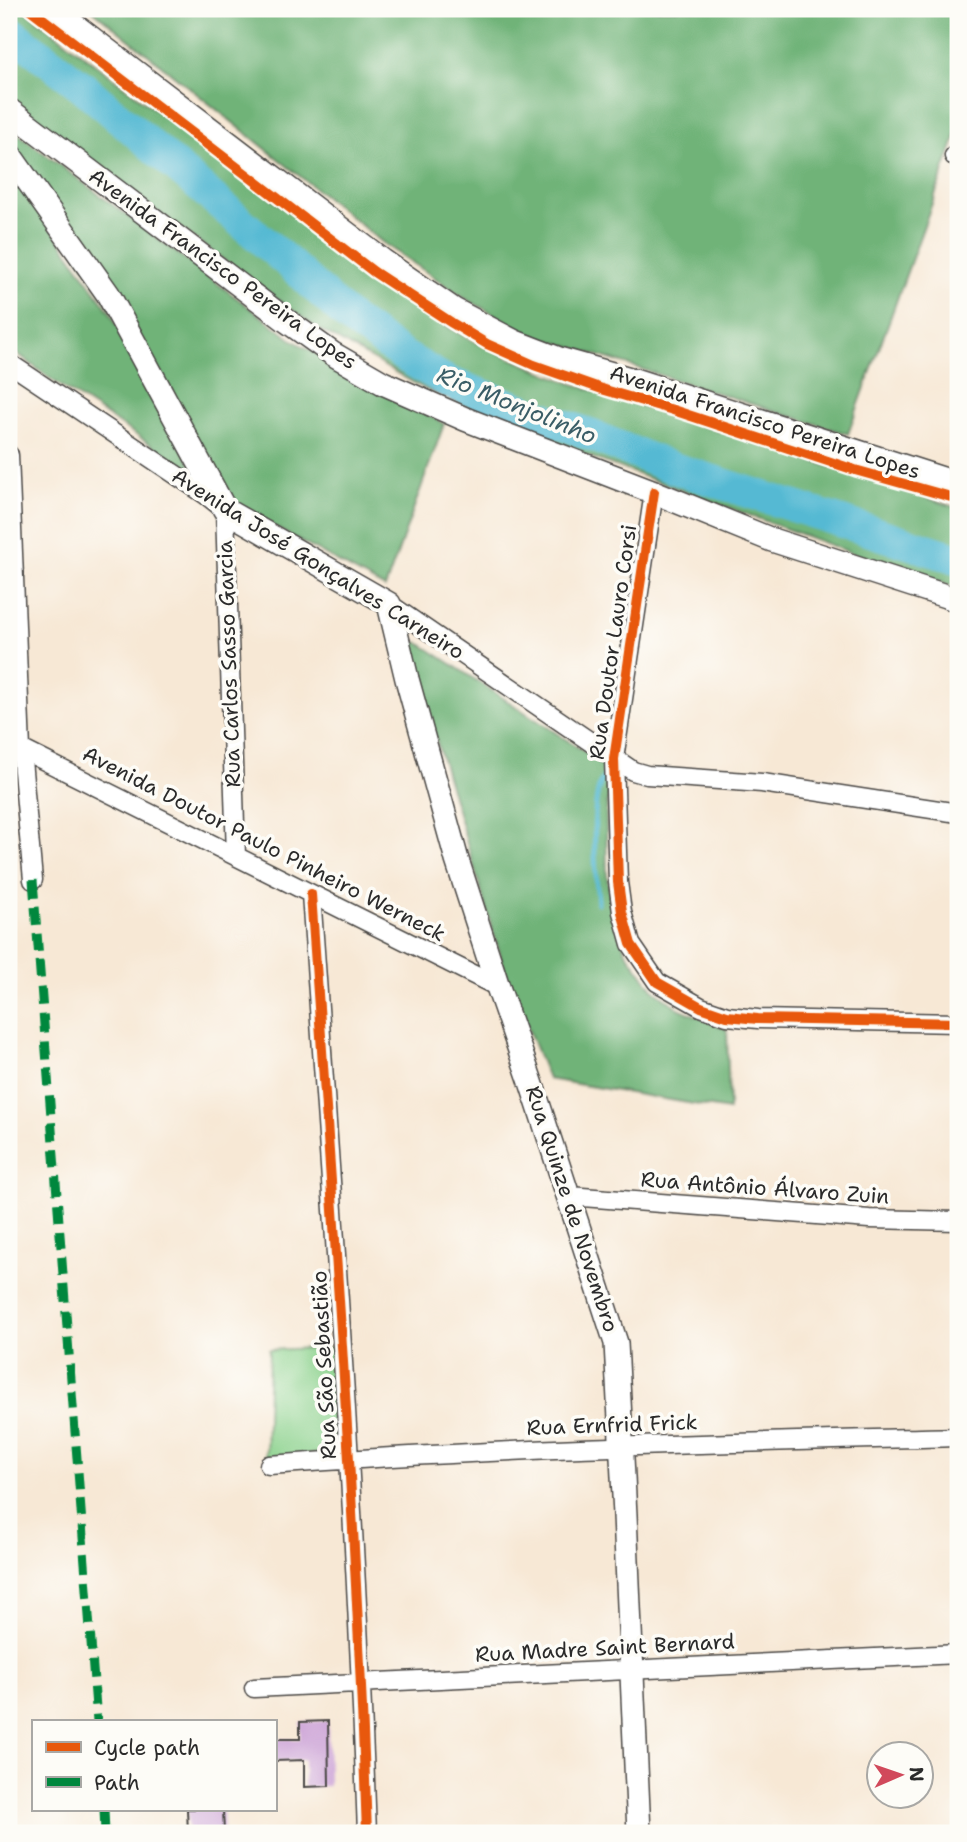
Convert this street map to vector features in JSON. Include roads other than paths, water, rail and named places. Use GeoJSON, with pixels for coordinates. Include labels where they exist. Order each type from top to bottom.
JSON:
{"type":"FeatureCollection","features":[{"type":"Feature","properties":{"kind":"main road","name":"Avenida Francisco Pereira Lopes"},"geometry":{"type":"LineString","coordinates":[[53,9],[383,261],[434,298],[473,320],[515,342],[559,359],[634,380],[958,484]]}},
{"type":"Feature","properties":{"kind":"main road","name":"Avenida Francisco Pereira Lopes"},"geometry":{"type":"LineString","coordinates":[[9,110],[333,354],[383,383],[434,406],[779,542],[958,600]]}},
{"type":"Feature","properties":{"kind":"main road","name":"Rua Carlos Sasso Garcia"},"geometry":{"type":"LineString","coordinates":[[9,155],[108,294],[225,510]]}},
{"type":"Feature","properties":{"kind":"main road","name":"Avenida José Gonçalves Carneiro"},"geometry":{"type":"LineString","coordinates":[[225,510],[389,604]]}},
{"type":"Feature","properties":{"kind":"main road","name":"Rua Quinze de Novembro"},"geometry":{"type":"LineString","coordinates":[[389,604],[457,860],[616,1343],[639,1833]]}},
{"type":"Feature","properties":{"kind":"street","name":"Avenida José Gonçalves Carneiro"},"geometry":{"type":"LineString","coordinates":[[9,363],[225,510]]}},
{"type":"Feature","properties":{"kind":"street"},"geometry":{"type":"LineString","coordinates":[[9,455],[15,746],[33,880]]}},
{"type":"Feature","properties":{"kind":"street","name":"Rua Doutor Lauro Corsi"},"geometry":{"type":"LineString","coordinates":[[654,492],[614,759],[618,882],[622,912],[631,944],[657,982],[701,1007],[727,1016],[958,1023]]}},
{"type":"Feature","properties":{"kind":"street","name":"Rua Carlos Sasso Garcia"},"geometry":{"type":"LineString","coordinates":[[225,510],[236,856]]}},
{"type":"Feature","properties":{"kind":"street","name":"Avenida José Gonçalves Carneiro"},"geometry":{"type":"LineString","coordinates":[[389,604],[633,771],[647,775],[762,783],[958,813]]}},
{"type":"Feature","properties":{"kind":"street","name":"Avenida Doutor Paulo Pinheiro Werneck"},"geometry":{"type":"LineString","coordinates":[[15,746],[498,986]]}},
{"type":"Feature","properties":{"kind":"street","name":"Rua São Sebastião"},"geometry":{"type":"LineString","coordinates":[[312,894],[362,1683],[366,1833]]}},
{"type":"Feature","properties":{"kind":"street","name":"Rua Antônio Álvaro Zuin"},"geometry":{"type":"LineString","coordinates":[[569,1196],[869,1219],[958,1221]]}},
{"type":"Feature","properties":{"kind":"street","name":"Rua Ernfrid Frick"},"geometry":{"type":"LineString","coordinates":[[269,1465],[621,1446],[958,1437]]}},
{"type":"Feature","properties":{"kind":"street","name":"Rua Madre Saint Bernard"},"geometry":{"type":"LineString","coordinates":[[254,1688],[958,1654]]}},
{"type":"Feature","properties":{"kind":"waterway","name":"Rio Monjolinho"},"geometry":{"type":"LineString","coordinates":[[9,31],[83,87],[348,317],[402,355],[448,382],[670,467],[958,559]]}},
{"type":"Feature","properties":{"kind":"waterway"},"geometry":{"type":"LineString","coordinates":[[598,903],[595,819],[596,802],[603,778]]}}]}
